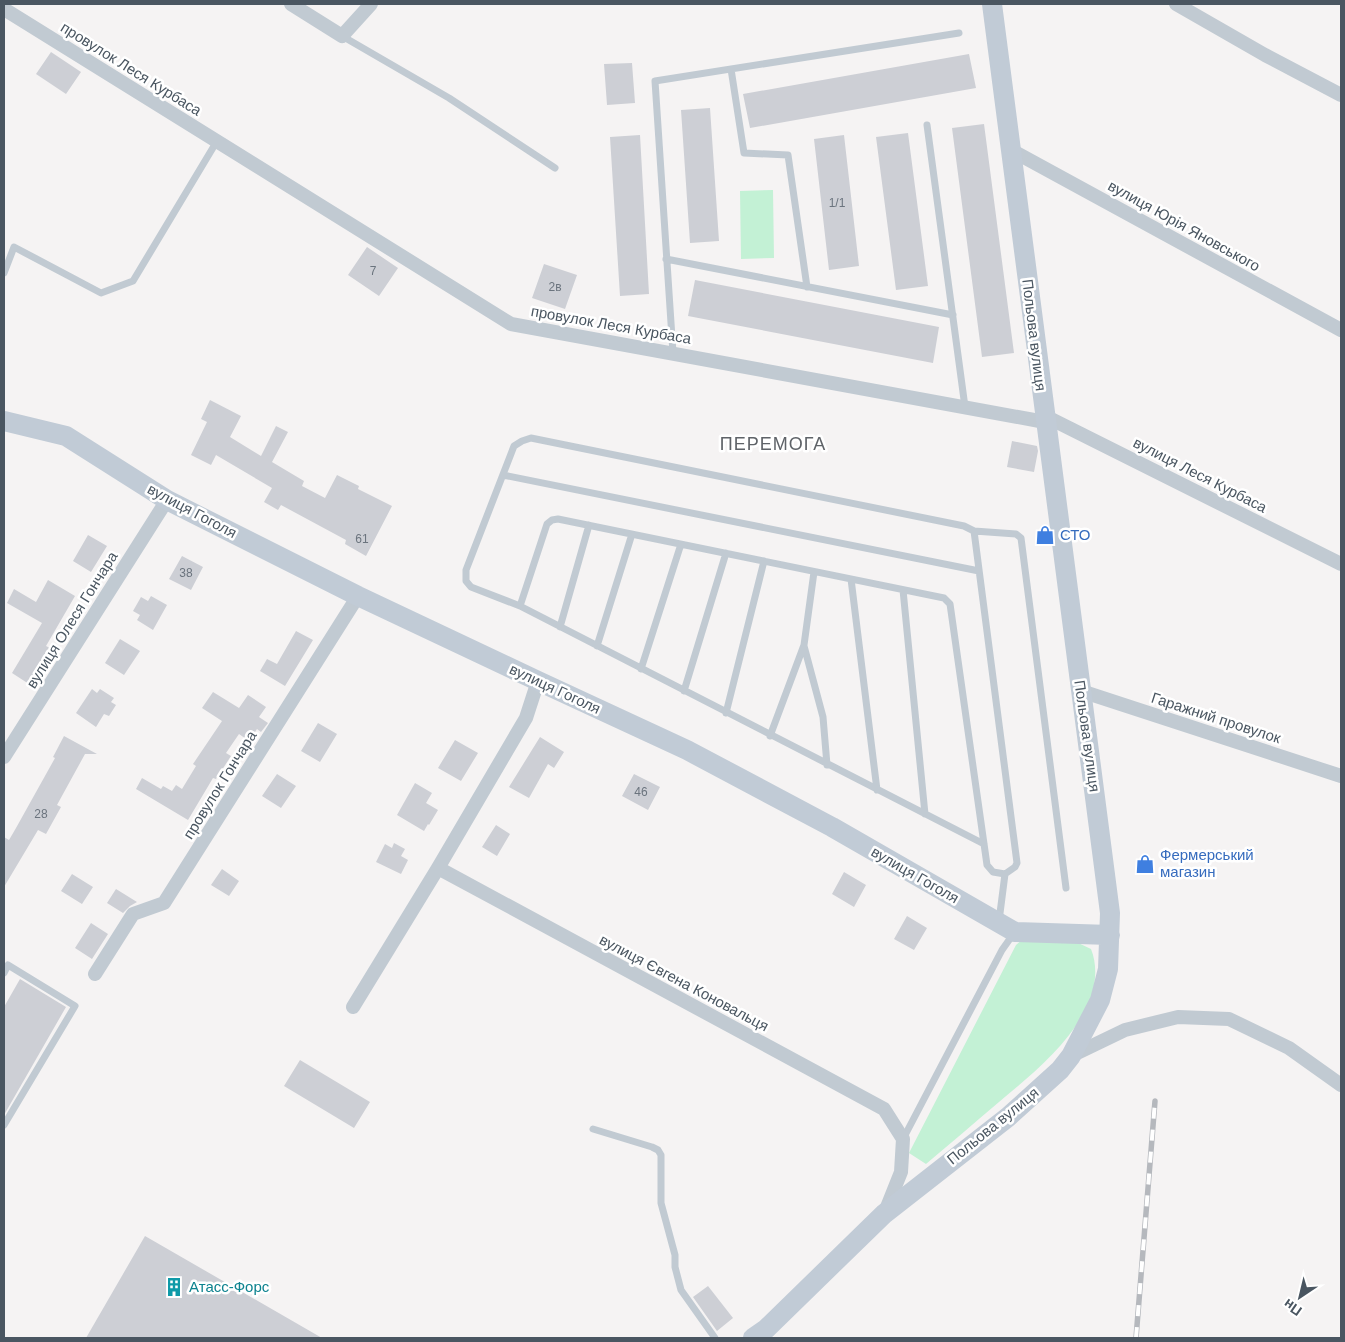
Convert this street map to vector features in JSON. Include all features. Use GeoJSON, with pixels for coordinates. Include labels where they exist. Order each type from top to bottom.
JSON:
{"type":"FeatureCollection","features":[{"type":"Feature","properties":{"kind":"street"},"geometry":{"type":"LineString","coordinates":[[290,4],[342,36],[371,4]]}},
{"type":"Feature","properties":{"kind":"street","name":"Польова вулиця"},"geometry":{"type":"LineString","coordinates":[[760,1333],[884,1214],[1008,1116],[1060,1070],[1071,1056],[1100,1000],[1108,969],[1110,913],[992,4]]}},
{"type":"Feature","properties":{"kind":"street"},"geometry":{"type":"LineString","coordinates":[[1176,4],[1265,55],[1341,95]]}},
{"type":"Feature","properties":{"kind":"street","name":"провулок Леся Курбаса"},"geometry":{"type":"LineString","coordinates":[[4,9],[511,324],[965,407],[1045,418]]}},
{"type":"Feature","properties":{"kind":"street","name":"вулиця Юрія Яновського"},"geometry":{"type":"LineString","coordinates":[[1011,150],[1341,330]]}},
{"type":"Feature","properties":{"kind":"street","name":"вулиця Леся Курбаса"},"geometry":{"type":"LineString","coordinates":[[1045,418],[1341,564]]}},
{"type":"Feature","properties":{"kind":"street","name":"вулиця Гоголя"},"geometry":{"type":"LineString","coordinates":[[4,421],[66,436],[167,500],[358,596],[687,750],[832,827],[1007,928],[1110,935]]}},
{"type":"Feature","properties":{"kind":"street","name":"вулиця Олеся Гончара"},"geometry":{"type":"LineString","coordinates":[[4,756],[167,500]]}},
{"type":"Feature","properties":{"kind":"street","name":"провулок Гончара"},"geometry":{"type":"LineString","coordinates":[[94,974],[133,914],[164,903],[358,596]]}},
{"type":"Feature","properties":{"kind":"street"},"geometry":{"type":"LineString","coordinates":[[353,1007],[438,868],[526,718],[538,681]]}},
{"type":"Feature","properties":{"kind":"street","name":"Гаражний провулок"},"geometry":{"type":"LineString","coordinates":[[1081,691],[1341,776]]}},
{"type":"Feature","properties":{"kind":"street","name":"вулиця Євгена Коновальця"},"geometry":{"type":"LineString","coordinates":[[438,868],[884,1109],[903,1139]]}},
{"type":"Feature","properties":{"kind":"street"},"geometry":{"type":"LineString","coordinates":[[1071,1056],[1125,1030],[1178,1017],[1230,1019],[1289,1048],[1341,1085]]}},
{"type":"Feature","properties":{"kind":"street"},"geometry":{"type":"LineString","coordinates":[[884,1214],[901,1172],[903,1139]]}},
{"type":"Feature","properties":{"kind":"lane"},"geometry":{"type":"LineString","coordinates":[[672,353],[655,81],[959,33]]}},
{"type":"Feature","properties":{"kind":"lane"},"geometry":{"type":"LineString","coordinates":[[342,36],[450,98],[555,168]]}},
{"type":"Feature","properties":{"kind":"lane"},"geometry":{"type":"LineString","coordinates":[[731,69],[744,153],[788,155],[807,287]]}},
{"type":"Feature","properties":{"kind":"lane"},"geometry":{"type":"LineString","coordinates":[[927,125],[965,407]]}},
{"type":"Feature","properties":{"kind":"lane"},"geometry":{"type":"LineString","coordinates":[[4,273],[14,247],[101,294],[133,281],[216,141]]}},
{"type":"Feature","properties":{"kind":"lane"},"geometry":{"type":"LineString","coordinates":[[666,260],[953,315]]}},
{"type":"Feature","properties":{"kind":"lane"},"geometry":{"type":"LineString","coordinates":[[984,844],[684,692],[520,606],[471,587],[466,581],[466,570],[514,446],[531,438],[964,526],[974,530],[1016,534],[1021,538],[1066,888]]}},
{"type":"Feature","properties":{"kind":"lane"},"geometry":{"type":"LineString","coordinates":[[503,475],[979,571]]}},
{"type":"Feature","properties":{"kind":"lane"},"geometry":{"type":"LineString","coordinates":[[520,606],[547,524],[552,520],[558,519],[944,598],[950,604],[987,865],[993,872],[1005,874],[1015,867],[1017,863],[974,530]]}},
{"type":"Feature","properties":{"kind":"lane"},"geometry":{"type":"LineString","coordinates":[[560,627],[589,525]]}},
{"type":"Feature","properties":{"kind":"lane"},"geometry":{"type":"LineString","coordinates":[[597,646],[632,534]]}},
{"type":"Feature","properties":{"kind":"lane"},"geometry":{"type":"LineString","coordinates":[[641,669],[681,544]]}},
{"type":"Feature","properties":{"kind":"lane"},"geometry":{"type":"LineString","coordinates":[[684,692],[726,553]]}},
{"type":"Feature","properties":{"kind":"lane"},"geometry":{"type":"LineString","coordinates":[[726,713],[764,561]]}},
{"type":"Feature","properties":{"kind":"lane"},"geometry":{"type":"LineString","coordinates":[[770,736],[804,645],[814,572]]}},
{"type":"Feature","properties":{"kind":"lane"},"geometry":{"type":"LineString","coordinates":[[851,579],[877,790]]}},
{"type":"Feature","properties":{"kind":"lane"},"geometry":{"type":"LineString","coordinates":[[903,590],[925,814]]}},
{"type":"Feature","properties":{"kind":"lane"},"geometry":{"type":"LineString","coordinates":[[804,645],[824,717],[827,765]]}},
{"type":"Feature","properties":{"kind":"lane"},"geometry":{"type":"LineString","coordinates":[[903,1139],[1002,950],[1007,928],[1005,874]]}},
{"type":"Feature","properties":{"kind":"lane"},"geometry":{"type":"LineString","coordinates":[[4,973],[8,965],[74,1006],[4,1125]]}},
{"type":"Feature","properties":{"kind":"lane"},"geometry":{"type":"LineString","coordinates":[[593,1129],[652,1147],[658,1150],[662,1156],[661,1203],[675,1255],[675,1267],[681,1290],[715,1338]]}},
{"type":"Feature","properties":{"kind":"green space"},"geometry":{"type":"Polygon","coordinates":[[[773,190],[774,258],[741,259],[740,191],[773,190]]]}},
{"type":"Feature","properties":{"kind":"green space"},"geometry":{"type":"Polygon","coordinates":[[[1023,939],[1074,941],[1091,949],[1095,964],[1095,980],[1085,1011],[1067,1037],[1046,1061],[926,1164],[909,1153],[1016,945],[1023,939]]]}},
{"type":"Feature","properties":{"kind":"building"},"geometry":{"type":"Polygon","coordinates":[[[51,52],[81,72],[66,94],[36,74],[51,52]]]}},
{"type":"Feature","properties":{"kind":"building"},"geometry":{"type":"Polygon","coordinates":[[[969,54],[976,88],[750,128],[743,94],[969,54]]]}},
{"type":"Feature","properties":{"kind":"building"},"geometry":{"type":"Polygon","coordinates":[[[632,63],[635,103],[607,105],[604,64],[632,63]]]}},
{"type":"Feature","properties":{"kind":"building"},"geometry":{"type":"Polygon","coordinates":[[[710,108],[719,241],[690,243],[681,110],[710,108]]]}},
{"type":"Feature","properties":{"kind":"building"},"geometry":{"type":"Polygon","coordinates":[[[984,124],[1014,353],[982,357],[952,128],[984,124]]]}},
{"type":"Feature","properties":{"kind":"building"},"geometry":{"type":"Polygon","coordinates":[[[908,133],[928,286],[896,290],[876,137],[908,133]]]}},
{"type":"Feature","properties":{"kind":"building"},"geometry":{"type":"Polygon","coordinates":[[[640,135],[649,294],[620,296],[610,137],[640,135]]]}},
{"type":"Feature","properties":{"kind":"building"},"geometry":{"type":"Polygon","coordinates":[[[844,135],[859,266],[829,270],[814,139],[844,135]]]}},
{"type":"Feature","properties":{"kind":"building"},"geometry":{"type":"Polygon","coordinates":[[[367,247],[398,268],[379,296],[348,275],[367,247]]]}},
{"type":"Feature","properties":{"kind":"building"},"geometry":{"type":"Polygon","coordinates":[[[544,264],[577,275],[565,309],[532,298],[544,264]]]}},
{"type":"Feature","properties":{"kind":"building"},"geometry":{"type":"Polygon","coordinates":[[[695,280],[939,327],[933,363],[688,316],[695,280]]]}},
{"type":"Feature","properties":{"kind":"building"},"geometry":{"type":"Polygon","coordinates":[[[210,400],[241,416],[230,437],[261,456],[276,426],[288,432],[272,462],[304,481],[302,486],[325,498],[337,475],[359,486],[358,489],[392,506],[366,556],[345,544],[346,540],[281,505],[278,510],[264,502],[272,488],[216,455],[211,465],[191,455],[207,422],[201,419],[210,400]]]}},
{"type":"Feature","properties":{"kind":"building"},"geometry":{"type":"Polygon","coordinates":[[[1012,441],[1037,446],[1038,451],[1034,472],[1007,467],[1012,441]]]}},
{"type":"Feature","properties":{"kind":"building"},"geometry":{"type":"Polygon","coordinates":[[[88,535],[107,546],[91,572],[73,561],[88,535]]]}},
{"type":"Feature","properties":{"kind":"building"},"geometry":{"type":"Polygon","coordinates":[[[182,556],[203,567],[191,590],[169,579],[182,556]]]}},
{"type":"Feature","properties":{"kind":"building"},"geometry":{"type":"Polygon","coordinates":[[[48,580],[75,596],[46,646],[54,650],[32,686],[12,673],[42,623],[7,603],[14,589],[36,602],[48,580]]]}},
{"type":"Feature","properties":{"kind":"building"},"geometry":{"type":"Polygon","coordinates":[[[151,596],[167,605],[153,630],[137,620],[140,615],[133,611],[141,597],[148,601],[151,596]]]}},
{"type":"Feature","properties":{"kind":"building"},"geometry":{"type":"Polygon","coordinates":[[[296,631],[313,640],[285,686],[260,671],[267,659],[277,664],[296,631]]]}},
{"type":"Feature","properties":{"kind":"building"},"geometry":{"type":"Polygon","coordinates":[[[120,639],[140,651],[124,675],[105,663],[120,639]]]}},
{"type":"Feature","properties":{"kind":"building"},"geometry":{"type":"Polygon","coordinates":[[[92,689],[97,693],[100,689],[114,698],[111,702],[116,705],[109,716],[104,714],[96,727],[76,713],[92,689]]]}},
{"type":"Feature","properties":{"kind":"building"},"geometry":{"type":"Polygon","coordinates":[[[213,692],[239,708],[248,695],[266,707],[259,717],[268,723],[261,732],[257,729],[249,741],[239,734],[226,753],[231,756],[216,779],[213,778],[188,820],[136,789],[142,778],[161,789],[163,786],[172,791],[176,785],[182,789],[196,766],[193,764],[222,721],[202,708],[213,692]]]}},
{"type":"Feature","properties":{"kind":"building"},"geometry":{"type":"Polygon","coordinates":[[[318,723],[337,734],[320,762],[301,751],[318,723]]]}},
{"type":"Feature","properties":{"kind":"building"},"geometry":{"type":"Polygon","coordinates":[[[64,736],[97,754],[85,754],[57,805],[61,807],[46,834],[38,830],[4,887],[4,837],[9,840],[55,758],[53,757],[64,736]]]}},
{"type":"Feature","properties":{"kind":"building"},"geometry":{"type":"Polygon","coordinates":[[[540,737],[564,752],[554,768],[548,764],[529,798],[509,787],[540,737]]]}},
{"type":"Feature","properties":{"kind":"building"},"geometry":{"type":"Polygon","coordinates":[[[455,740],[478,753],[461,781],[438,768],[455,740]]]}},
{"type":"Feature","properties":{"kind":"building"},"geometry":{"type":"Polygon","coordinates":[[[277,774],[296,786],[281,808],[262,796],[277,774]]]}},
{"type":"Feature","properties":{"kind":"building"},"geometry":{"type":"Polygon","coordinates":[[[634,774],[660,787],[648,810],[622,796],[634,774]]]}},
{"type":"Feature","properties":{"kind":"building"},"geometry":{"type":"Polygon","coordinates":[[[415,783],[432,793],[426,803],[438,810],[424,831],[397,815],[415,783]]]}},
{"type":"Feature","properties":{"kind":"building"},"geometry":{"type":"Polygon","coordinates":[[[496,825],[510,834],[497,856],[482,847],[496,825]]]}},
{"type":"Feature","properties":{"kind":"building"},"geometry":{"type":"Polygon","coordinates":[[[394,843],[405,849],[401,856],[408,860],[401,874],[376,862],[385,844],[392,848],[394,843]]]}},
{"type":"Feature","properties":{"kind":"building"},"geometry":{"type":"Polygon","coordinates":[[[222,869],[239,881],[229,896],[211,885],[222,869]]]}},
{"type":"Feature","properties":{"kind":"building"},"geometry":{"type":"Polygon","coordinates":[[[844,872],[866,885],[854,907],[832,894],[844,872]]]}},
{"type":"Feature","properties":{"kind":"building"},"geometry":{"type":"Polygon","coordinates":[[[72,874],[93,887],[82,904],[61,891],[72,874]]]}},
{"type":"Feature","properties":{"kind":"building"},"geometry":{"type":"Polygon","coordinates":[[[116,889],[137,902],[123,913],[107,903],[116,889]]]}},
{"type":"Feature","properties":{"kind":"building"},"geometry":{"type":"Polygon","coordinates":[[[907,916],[927,928],[914,950],[894,939],[907,916]]]}},
{"type":"Feature","properties":{"kind":"building"},"geometry":{"type":"Polygon","coordinates":[[[91,923],[108,934],[92,959],[75,948],[91,923]]]}},
{"type":"Feature","properties":{"kind":"building"},"geometry":{"type":"Polygon","coordinates":[[[20,979],[66,1007],[4,1115],[4,1007],[20,979]]]}},
{"type":"Feature","properties":{"kind":"building"},"geometry":{"type":"Polygon","coordinates":[[[300,1060],[370,1102],[354,1128],[284,1086],[300,1060]]]}},
{"type":"Feature","properties":{"kind":"building","name":"Атасс-Форс"},"geometry":{"type":"Polygon","coordinates":[[[145,1236],[322,1338],[86,1338],[145,1236]]]}},
{"type":"Feature","properties":{"kind":"building"},"geometry":{"type":"Polygon","coordinates":[[[708,1286],[733,1318],[717,1331],[693,1297],[708,1286]]]}},
{"type":"Feature","properties":{"kind":"railway"},"geometry":{"type":"LineString","coordinates":[[1136,1338],[1155,1101]]}},
{"type":"Feature","properties":{"kind":"place","name":"СТО"},"geometry":{"type":"Point","coordinates":[1045,535]}},
{"type":"Feature","properties":{"kind":"place","name":"Фермерський магазин"},"geometry":{"type":"Point","coordinates":[1145,864]}},
{"type":"Feature","properties":{"kind":"place","name":"Атасс-Форс"},"geometry":{"type":"Point","coordinates":[174,1287]}},
{"type":"Feature","properties":{"kind":"district","name":"ПЕРЕМОГА"},"geometry":{"type":"Point","coordinates":[773,444]}}]}
